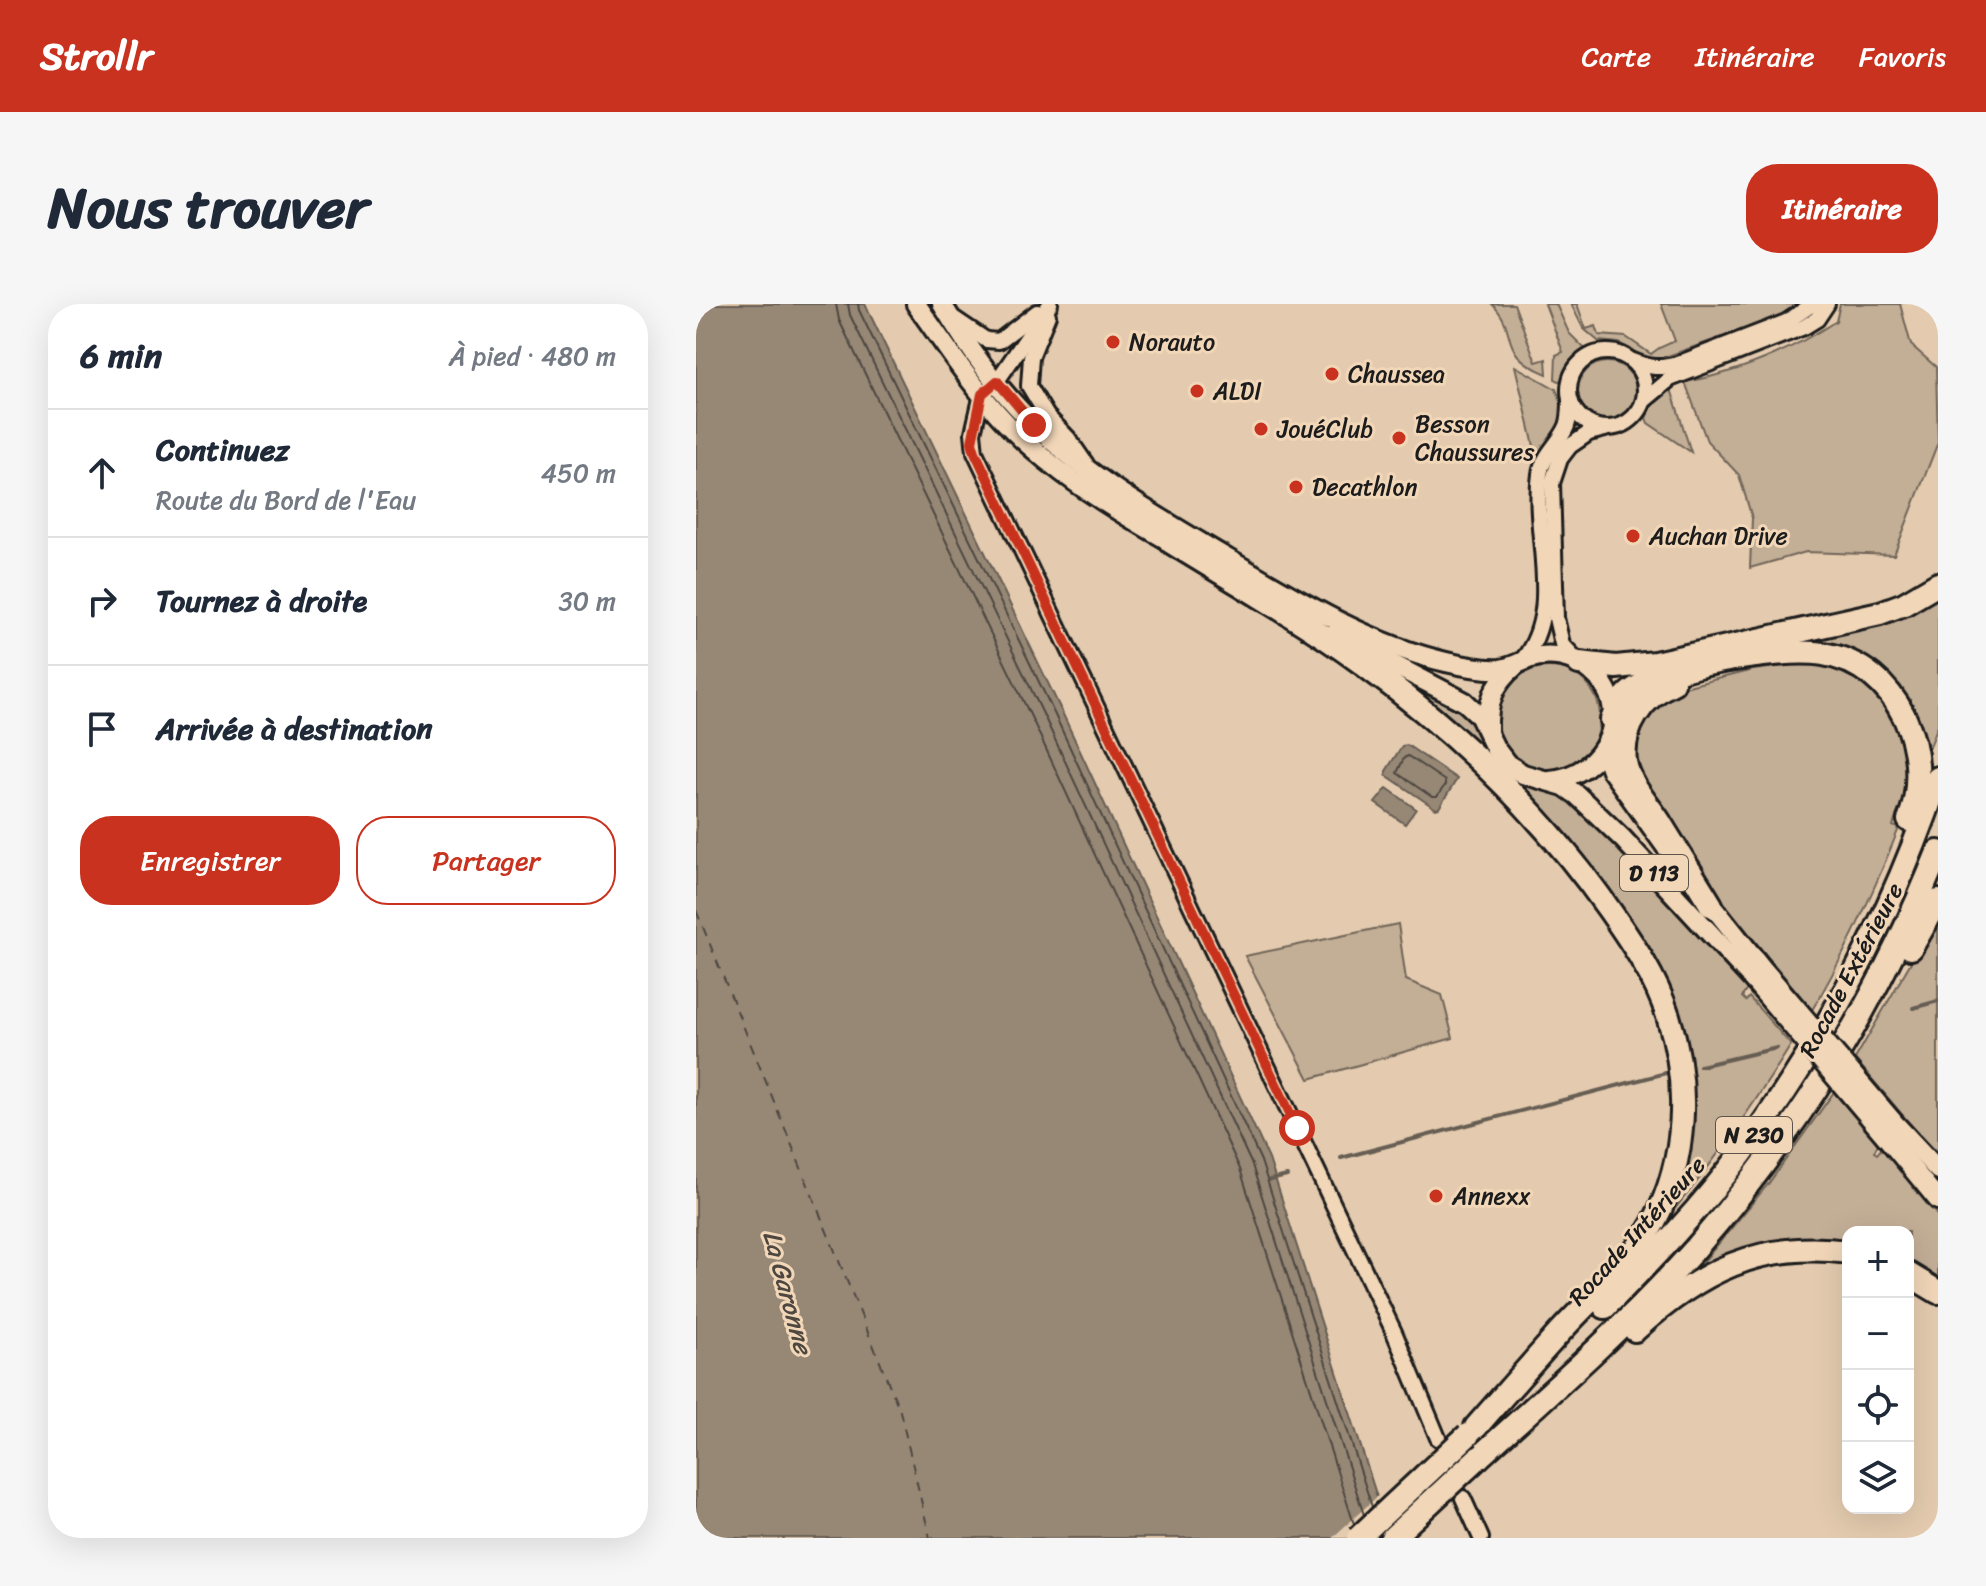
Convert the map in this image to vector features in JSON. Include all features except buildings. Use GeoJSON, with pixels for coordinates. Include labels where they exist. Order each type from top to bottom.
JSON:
{"type":"FeatureCollection","features":[{"type":"Feature","properties":{"kind":"highway"},"geometry":{"type":"LineString","coordinates":[[1171,542],[1362,664],[1442,729],[1493,776],[1535,816],[1585,876],[1651,974],[1668,1015],[1683,1090],[1681,1125],[1677,1160],[1653,1223],[1603,1288],[1561,1330],[1472,1431]]}},
{"type":"Feature","properties":{"kind":"highway"},"geometry":{"type":"LineString","coordinates":[[1579,663],[1616,667],[1655,663],[1880,613],[1904,604],[1938,584]]}},
{"type":"Feature","properties":{"kind":"highway"},"geometry":{"type":"LineString","coordinates":[[1610,731],[1618,705],[1628,694],[1657,677],[1730,660],[1779,654],[1824,654],[1842,659],[1864,671],[1884,687],[1897,703],[1912,732],[1919,762],[1918,785],[1913,808],[1832,1014]]}},
{"type":"Feature","properties":{"kind":"highway"},"geometry":{"type":"LineString","coordinates":[[1711,905],[1630,776],[1625,748],[1627,733],[1640,708],[1661,688],[1681,679],[1779,654]]}},
{"type":"Feature","properties":{"kind":"highway","name":"Rocade Intérieure"},"geometry":{"type":"LineString","coordinates":[[1472,1431],[1571,1340],[1675,1234],[1741,1154],[1803,1063],[1882,922],[1938,778]]}},
{"type":"Feature","properties":{"kind":"highway","name":"Rocade Extérieure"},"geometry":{"type":"LineString","coordinates":[[1483,1454],[1612,1333],[1695,1248],[1763,1165],[1848,1042],[1906,927],[1938,852]]}},
{"type":"Feature","properties":{"kind":"highway"},"geometry":{"type":"LineString","coordinates":[[1848,1042],[1895,979],[1938,901]]}},
{"type":"Feature","properties":{"kind":"highway"},"geometry":{"type":"LineString","coordinates":[[1483,1454],[1673,1297],[1715,1271],[1769,1253],[1842,1252]]}},
{"type":"Feature","properties":{"kind":"highway"},"geometry":{"type":"LineString","coordinates":[[1914,1278],[1938,1292]]}},
{"type":"Feature","properties":{"kind":"highway","name":"N 230"},"geometry":{"type":"LineString","coordinates":[[1358,1538],[1472,1431]]}},
{"type":"Feature","properties":{"kind":"highway","name":"N 230"},"geometry":{"type":"LineString","coordinates":[[1392,1538],[1483,1454]]}},
{"type":"Feature","properties":{"kind":"main road"},"geometry":{"type":"LineString","coordinates":[[916,304],[989,388],[1091,471],[1175,528],[1294,598],[1373,637],[1421,656],[1449,663],[1498,669],[1548,655],[1579,663],[1604,686],[1610,702],[1610,731],[1597,759],[1581,772],[1562,779],[1542,780],[1523,774],[1507,764],[1495,748],[1479,715],[1455,695],[1328,630],[1119,510],[1049,460],[998,414],[989,388],[945,309]]}},
{"type":"Feature","properties":{"kind":"main road"},"geometry":{"type":"LineString","coordinates":[[1488,730],[1487,711],[1492,692],[1502,676],[1518,664]]}},
{"type":"Feature","properties":{"kind":"main road","name":"D 113"},"geometry":{"type":"LineString","coordinates":[[1610,731],[1607,759],[1628,797],[1711,905],[1758,975]]}},
{"type":"Feature","properties":{"kind":"main road","name":"D 113"},"geometry":{"type":"LineString","coordinates":[[1542,780],[1564,786],[1600,817],[1758,975],[1892,1131],[1938,1200]]}},
{"type":"Feature","properties":{"kind":"main road","name":"D 113"},"geometry":{"type":"LineString","coordinates":[[1892,1131],[1938,1170]]}},
{"type":"Feature","properties":{"kind":"street"},"geometry":{"type":"LineString","coordinates":[[1050,304],[989,388],[972,442],[975,452],[1394,1332],[1438,1438]]}},
{"type":"Feature","properties":{"kind":"street"},"geometry":{"type":"LineString","coordinates":[[945,309],[986,340],[999,341],[1050,304]]}},
{"type":"Feature","properties":{"kind":"street"},"geometry":{"type":"LineString","coordinates":[[1050,304],[1031,357],[1029,386],[1047,416],[1068,438],[1091,471]]}},
{"type":"Feature","properties":{"kind":"street"},"geometry":{"type":"LineString","coordinates":[[1518,664],[1537,635],[1543,601],[1541,471],[1568,424],[1572,375],[1587,358],[1609,352],[1622,354],[1648,368],[1677,364],[1786,322],[1813,304]]}},
{"type":"Feature","properties":{"kind":"street"},"geometry":{"type":"LineString","coordinates":[[1645,400],[1670,379],[1804,327],[1817,319],[1827,304]]}},
{"type":"Feature","properties":{"kind":"street"},"geometry":{"type":"LineString","coordinates":[[1579,663],[1562,644],[1556,618],[1552,483],[1560,459],[1570,446],[1589,433],[1619,427],[1640,412],[1645,400],[1644,379],[1633,361]]}},
{"type":"Feature","properties":{"kind":"street"},"geometry":{"type":"LineString","coordinates":[[1570,401],[1582,419],[1605,429]]}},
{"type":"Feature","properties":{"kind":"street"},"geometry":{"type":"LineString","coordinates":[[1463,1498],[1481,1538]]}},
{"type":"Feature","properties":{"kind":"shaded area"},"geometry":{"type":"Polygon","coordinates":[[[1492,304],[1514,304],[1536,362],[1546,359],[1547,374],[1520,358],[1510,342],[1501,314],[1492,304]]]}},
{"type":"Feature","properties":{"kind":"shaded area"},"geometry":{"type":"Polygon","coordinates":[[[1545,304],[1556,304],[1569,333],[1585,349],[1571,361],[1561,382],[1555,379],[1556,355],[1563,352],[1545,304]]]}},
{"type":"Feature","properties":{"kind":"shaded area"},"geometry":{"type":"Polygon","coordinates":[[[1571,304],[1577,304],[1586,329],[1596,326],[1599,335],[1626,337],[1651,354],[1675,341],[1661,304],[1803,304],[1791,313],[1659,359],[1644,357],[1619,343],[1598,341],[1583,328],[1571,304]]]}},
{"type":"Feature","properties":{"kind":"shaded area"},"geometry":{"type":"Polygon","coordinates":[[[1840,304],[1900,304],[1911,345],[1936,367],[1938,442],[1894,555],[1806,552],[1750,568],[1752,518],[1739,475],[1707,441],[1685,382],[1744,367],[1801,342],[1836,321],[1840,304]]]}},
{"type":"Feature","properties":{"kind":"shaded area"},"geometry":{"type":"Polygon","coordinates":[[[1607,362],[1628,370],[1636,391],[1628,412],[1607,420],[1586,412],[1578,391],[1586,370],[1607,362]]]}},
{"type":"Feature","properties":{"kind":"shaded area"},"geometry":{"type":"Polygon","coordinates":[[[1515,366],[1556,389],[1564,409],[1563,426],[1538,463],[1515,366]]]}},
{"type":"Feature","properties":{"kind":"shaded area"},"geometry":{"type":"Polygon","coordinates":[[[1669,389],[1691,452],[1648,423],[1646,418],[1656,394],[1669,389]]]}},
{"type":"Feature","properties":{"kind":"shaded area"},"geometry":{"type":"Polygon","coordinates":[[[1938,592],[1938,725],[1925,760],[1921,736],[1840,648],[1817,641],[1791,642],[1938,592]]]}},
{"type":"Feature","properties":{"kind":"shaded area"},"geometry":{"type":"Polygon","coordinates":[[[1367,657],[1471,714],[1489,757],[1501,771],[1518,782],[1554,789],[1564,795],[1681,914],[1747,989],[1742,997],[1746,1001],[1749,997],[1791,1045],[1732,1134],[1667,1218],[1687,1076],[1603,890],[1367,657]]]}},
{"type":"Feature","properties":{"kind":"shaded area"},"geometry":{"type":"Polygon","coordinates":[[[1810,663],[1829,665],[1865,683],[1897,717],[1911,769],[1903,815],[1897,814],[1893,826],[1899,828],[1890,852],[1848,944],[1812,1010],[1718,897],[1630,769],[1633,731],[1672,690],[1753,670],[1810,663]]]}},
{"type":"Feature","properties":{"kind":"shaded area"},"geometry":{"type":"Polygon","coordinates":[[[1549,667],[1569,671],[1585,682],[1596,698],[1600,718],[1596,738],[1585,754],[1569,765],[1549,769],[1529,765],[1513,754],[1502,738],[1498,718],[1502,698],[1513,682],[1529,671],[1549,667]]]}},
{"type":"Feature","properties":{"kind":"shaded area"},"geometry":{"type":"Polygon","coordinates":[[[1938,915],[1938,1157],[1855,1059],[1938,915]]]}},
{"type":"Feature","properties":{"kind":"shaded area"},"geometry":{"type":"Polygon","coordinates":[[[1398,924],[1406,980],[1442,995],[1453,1038],[1309,1079],[1245,956],[1398,924]]]}},
{"type":"Feature","properties":{"kind":"shaded area"},"geometry":{"type":"Polygon","coordinates":[[[1834,1092],[1878,1144],[1874,1152],[1877,1154],[1882,1148],[1938,1215],[1938,1283],[1914,1269],[1914,1226],[1842,1226],[1842,1245],[1694,1273],[1769,1183],[1834,1092]]]}},
{"type":"Feature","properties":{"kind":"water","name":"La Garonne"},"geometry":{"type":"Polygon","coordinates":[[[696,304],[865,304],[1061,710],[1269,1159],[1390,1538],[696,1538],[696,304]]]}},
{"type":"Feature","properties":{"kind":"water"},"geometry":{"type":"Polygon","coordinates":[[[1407,745],[1457,779],[1439,808],[1436,809],[1386,775],[1402,746],[1407,745]]]}},
{"type":"Feature","properties":{"kind":"water"},"geometry":{"type":"Polygon","coordinates":[[[1387,788],[1416,809],[1405,824],[1375,803],[1387,788]]]}},
{"type":"Feature","properties":{"kind":"pier"},"geometry":{"type":"Polygon","coordinates":[[[1380,1494],[1394,1538],[1332,1538],[1380,1494]]]}},
{"type":"Feature","properties":{"kind":"waterway"},"geometry":{"type":"LineString","coordinates":[[1913,1008],[1938,1001]]}},
{"type":"Feature","properties":{"kind":"waterway"},"geometry":{"type":"LineString","coordinates":[[1700,1066],[1777,1048]]}},
{"type":"Feature","properties":{"kind":"waterway"},"geometry":{"type":"LineString","coordinates":[[1341,1158],[1666,1073]]}},
{"type":"Feature","properties":{"kind":"waterway"},"geometry":{"type":"LineString","coordinates":[[1270,1180],[1287,1176]]}},
{"type":"Feature","properties":{"kind":"ferry route"},"geometry":{"type":"LineString","coordinates":[[696,910],[900,1411],[930,1538]]}},
{"type":"Feature","properties":{"kind":"place","name":"Norauto"},"geometry":{"type":"Point","coordinates":[1113,342]}},
{"type":"Feature","properties":{"kind":"place","name":"Chaussea"},"geometry":{"type":"Point","coordinates":[1332,374]}},
{"type":"Feature","properties":{"kind":"place","name":"ALDI"},"geometry":{"type":"Point","coordinates":[1197,391]}},
{"type":"Feature","properties":{"kind":"place","name":"JouéClub"},"geometry":{"type":"Point","coordinates":[1261,429]}},
{"type":"Feature","properties":{"kind":"place","name":"Besson Chaussures"},"geometry":{"type":"Point","coordinates":[1399,438]}},
{"type":"Feature","properties":{"kind":"place","name":"Decathlon"},"geometry":{"type":"Point","coordinates":[1296,487]}},
{"type":"Feature","properties":{"kind":"place","name":"Auchan Drive"},"geometry":{"type":"Point","coordinates":[1633,536]}},
{"type":"Feature","properties":{"kind":"place","name":"Annexx"},"geometry":{"type":"Point","coordinates":[1436,1196]}},
{"type":"Feature","properties":{"kind":"route"},"geometry":{"type":"LineString","coordinates":[[1034,425],[997,381],[982,394],[973,433],[975,452],[1297,1128]]}}]}
